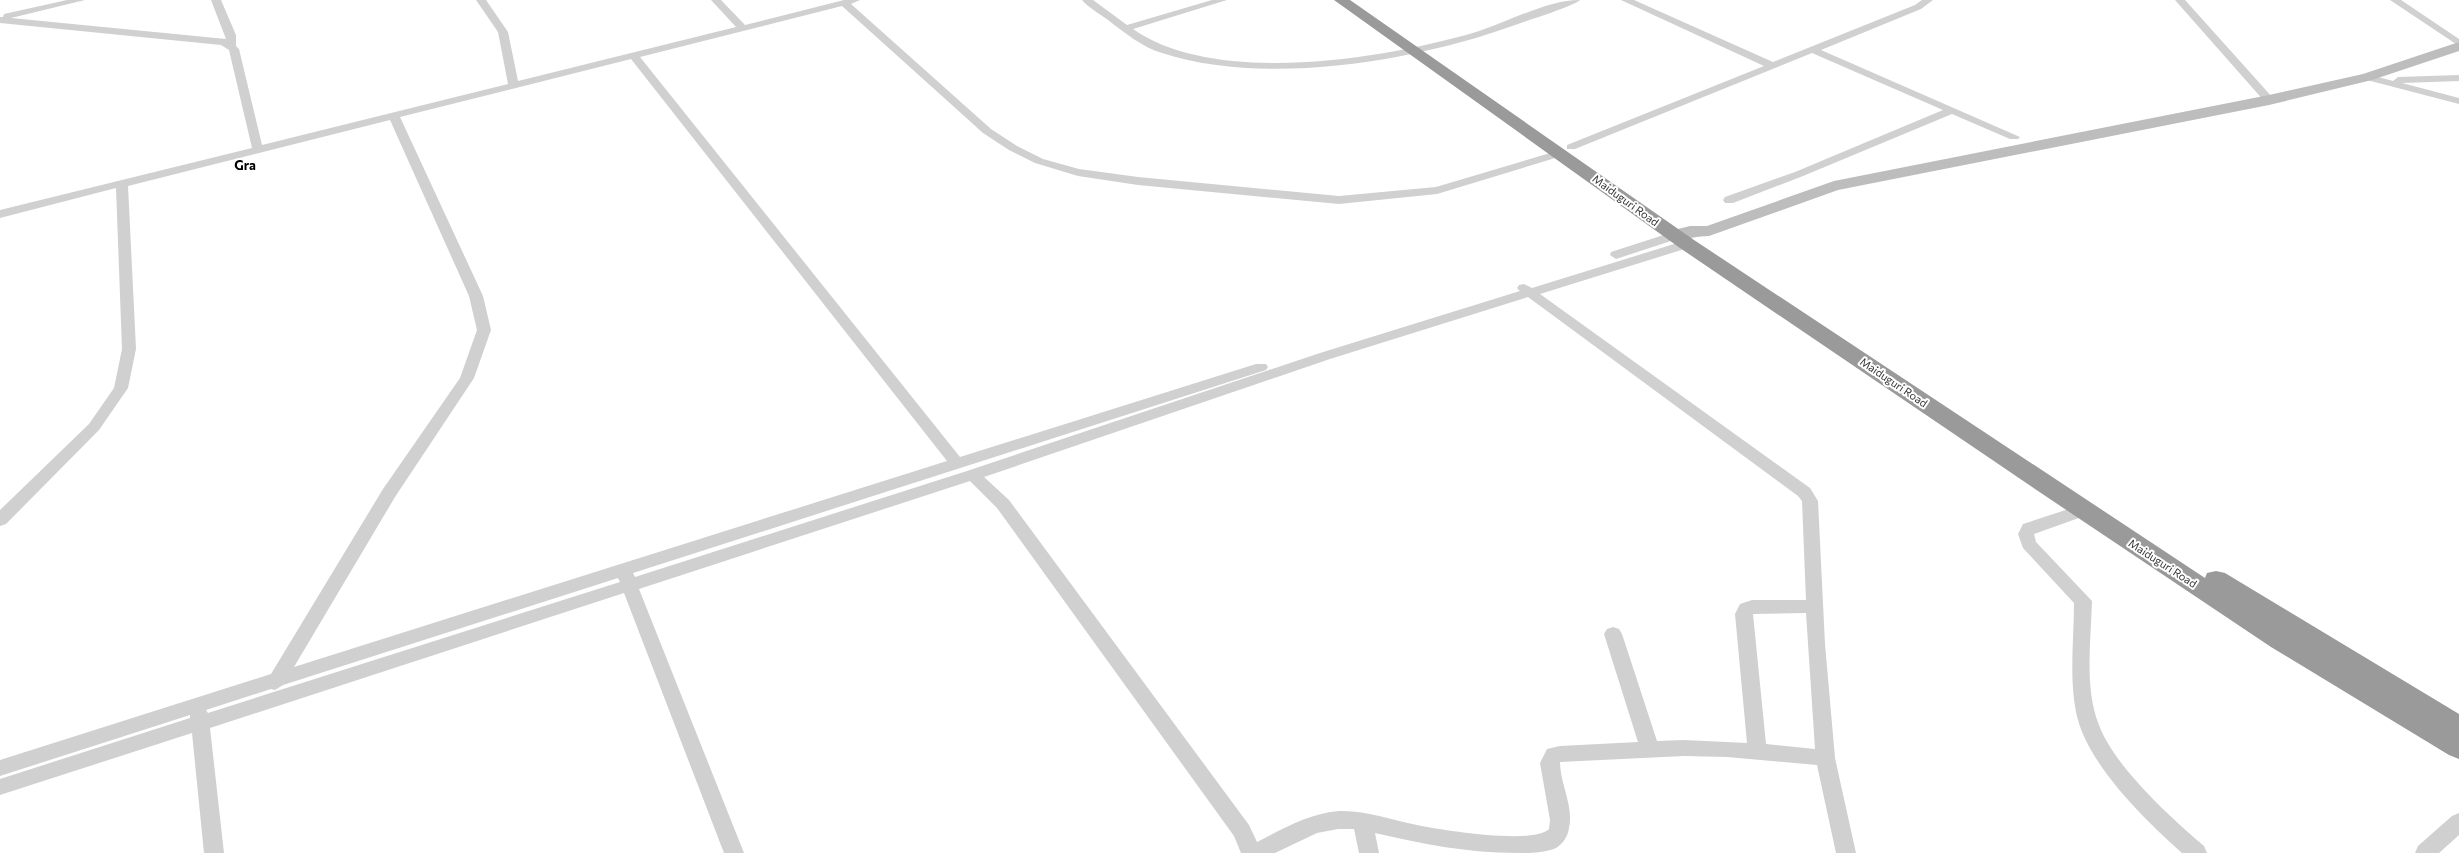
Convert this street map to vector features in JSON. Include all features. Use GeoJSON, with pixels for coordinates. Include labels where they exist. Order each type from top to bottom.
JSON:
{"type":"FeatureCollection","features":[{"type":"Feature","properties":{"kind":"highway","name":"Maiduguri Road"},"geometry":{"type":"LineString","coordinates":[[1340,0],[1420,49],[1692,236],[2084,510],[2280,640],[2459,747]]}},
{"type":"Feature","properties":{"kind":"highway","name":"Maiduguri Road"},"geometry":{"type":"LineString","coordinates":[[1358,0],[1420,49]]}},
{"type":"Feature","properties":{"kind":"highway","name":"Maiduguri Road"},"geometry":{"type":"LineString","coordinates":[[1692,236],[2220,582],[2344,660],[2459,728]]}},
{"type":"Feature","properties":{"kind":"street"},"geometry":{"type":"LineString","coordinates":[[0,18],[80,0]]}},
{"type":"Feature","properties":{"kind":"street"},"geometry":{"type":"LineString","coordinates":[[216,0],[231,35],[231,44],[234,49],[258,150]]}},
{"type":"Feature","properties":{"kind":"street"},"geometry":{"type":"LineString","coordinates":[[480,0],[503,32],[514,85]]}},
{"type":"Feature","properties":{"kind":"street"},"geometry":{"type":"LineString","coordinates":[[716,0],[743,28]]}},
{"type":"Feature","properties":{"kind":"street"},"geometry":{"type":"LineString","coordinates":[[1087,0],[1146,41],[1165,50],[1195,58],[1244,64],[1310,63],[1420,49],[1470,37],[1570,1]]}},
{"type":"Feature","properties":{"kind":"street"},"geometry":{"type":"LineString","coordinates":[[1127,28],[1222,0]]}},
{"type":"Feature","properties":{"kind":"street"},"geometry":{"type":"LineString","coordinates":[[1626,0],[1772,66]]}},
{"type":"Feature","properties":{"kind":"street"},"geometry":{"type":"LineString","coordinates":[[0,214],[850,1],[988,131],[1013,148],[1039,161],[1078,172],[1138,182],[1339,200],[1437,190],[1566,150],[1918,7],[1928,0]]}},
{"type":"Feature","properties":{"kind":"street"},"geometry":{"type":"LineString","coordinates":[[2180,0],[2269,100]]}},
{"type":"Feature","properties":{"kind":"street"},"geometry":{"type":"LineString","coordinates":[[2395,0],[2459,43]]}},
{"type":"Feature","properties":{"kind":"street"},"geometry":{"type":"LineString","coordinates":[[0,18],[224,42],[231,44]]}},
{"type":"Feature","properties":{"kind":"street"},"geometry":{"type":"LineString","coordinates":[[0,768],[199,714],[264,701],[627,578],[956,464],[1692,236],[1834,186],[2374,79],[2459,46]]}},
{"type":"Feature","properties":{"kind":"street"},"geometry":{"type":"LineString","coordinates":[[1814,50],[2014,138]]}},
{"type":"Feature","properties":{"kind":"street"},"geometry":{"type":"LineString","coordinates":[[633,55],[956,464]]}},
{"type":"Feature","properties":{"kind":"street"},"geometry":{"type":"LineString","coordinates":[[2374,79],[2459,78]]}},
{"type":"Feature","properties":{"kind":"street"},"geometry":{"type":"LineString","coordinates":[[2374,79],[2459,101]]}},
{"type":"Feature","properties":{"kind":"street"},"geometry":{"type":"LineString","coordinates":[[1730,200],[1799,174],[1953,110]]}},
{"type":"Feature","properties":{"kind":"street"},"geometry":{"type":"LineString","coordinates":[[264,701],[389,493],[467,378],[484,330],[476,296],[393,115]]}},
{"type":"Feature","properties":{"kind":"street"},"geometry":{"type":"LineString","coordinates":[[0,520],[94,427],[121,388],[129,349],[122,184]]}},
{"type":"Feature","properties":{"kind":"street"},"geometry":{"type":"LineString","coordinates":[[0,787],[199,714],[276,680],[973,475],[1524,288]]}},
{"type":"Feature","properties":{"kind":"street"},"geometry":{"type":"LineString","coordinates":[[1524,288],[1804,492],[1810,501],[1812,512],[1815,606],[1825,758],[1846,853]]}},
{"type":"Feature","properties":{"kind":"street"},"geometry":{"type":"LineString","coordinates":[[973,475],[1003,504],[1242,831],[1251,853]]}},
{"type":"Feature","properties":{"kind":"street"},"geometry":{"type":"LineString","coordinates":[[2084,510],[2029,528],[2026,534],[2029,544],[2083,601],[2084,701],[2089,726],[2106,756],[2177,836],[2197,853]]}},
{"type":"Feature","properties":{"kind":"street"},"geometry":{"type":"LineString","coordinates":[[627,578],[734,853]]}},
{"type":"Feature","properties":{"kind":"street"},"geometry":{"type":"LineString","coordinates":[[1757,752],[1744,614],[1746,609],[1752,607],[1815,606]]}},
{"type":"Feature","properties":{"kind":"street"},"geometry":{"type":"LineString","coordinates":[[1613,634],[1650,750]]}},
{"type":"Feature","properties":{"kind":"street"},"geometry":{"type":"LineString","coordinates":[[199,714],[214,853]]}},
{"type":"Feature","properties":{"kind":"street"},"geometry":{"type":"LineString","coordinates":[[1254,853],[1321,822],[1340,820],[1363,822],[1482,848],[1547,843],[1557,834],[1560,825],[1550,763],[1554,755],[1684,748],[1825,758]]}},
{"type":"Feature","properties":{"kind":"street"},"geometry":{"type":"LineString","coordinates":[[1363,822],[1369,853]]}},
{"type":"Feature","properties":{"kind":"street"},"geometry":{"type":"LineString","coordinates":[[2426,853],[2459,822]]}},
{"type":"Feature","properties":{"kind":"district","name":"Gra"},"geometry":{"type":"Point","coordinates":[245,165]}}]}
